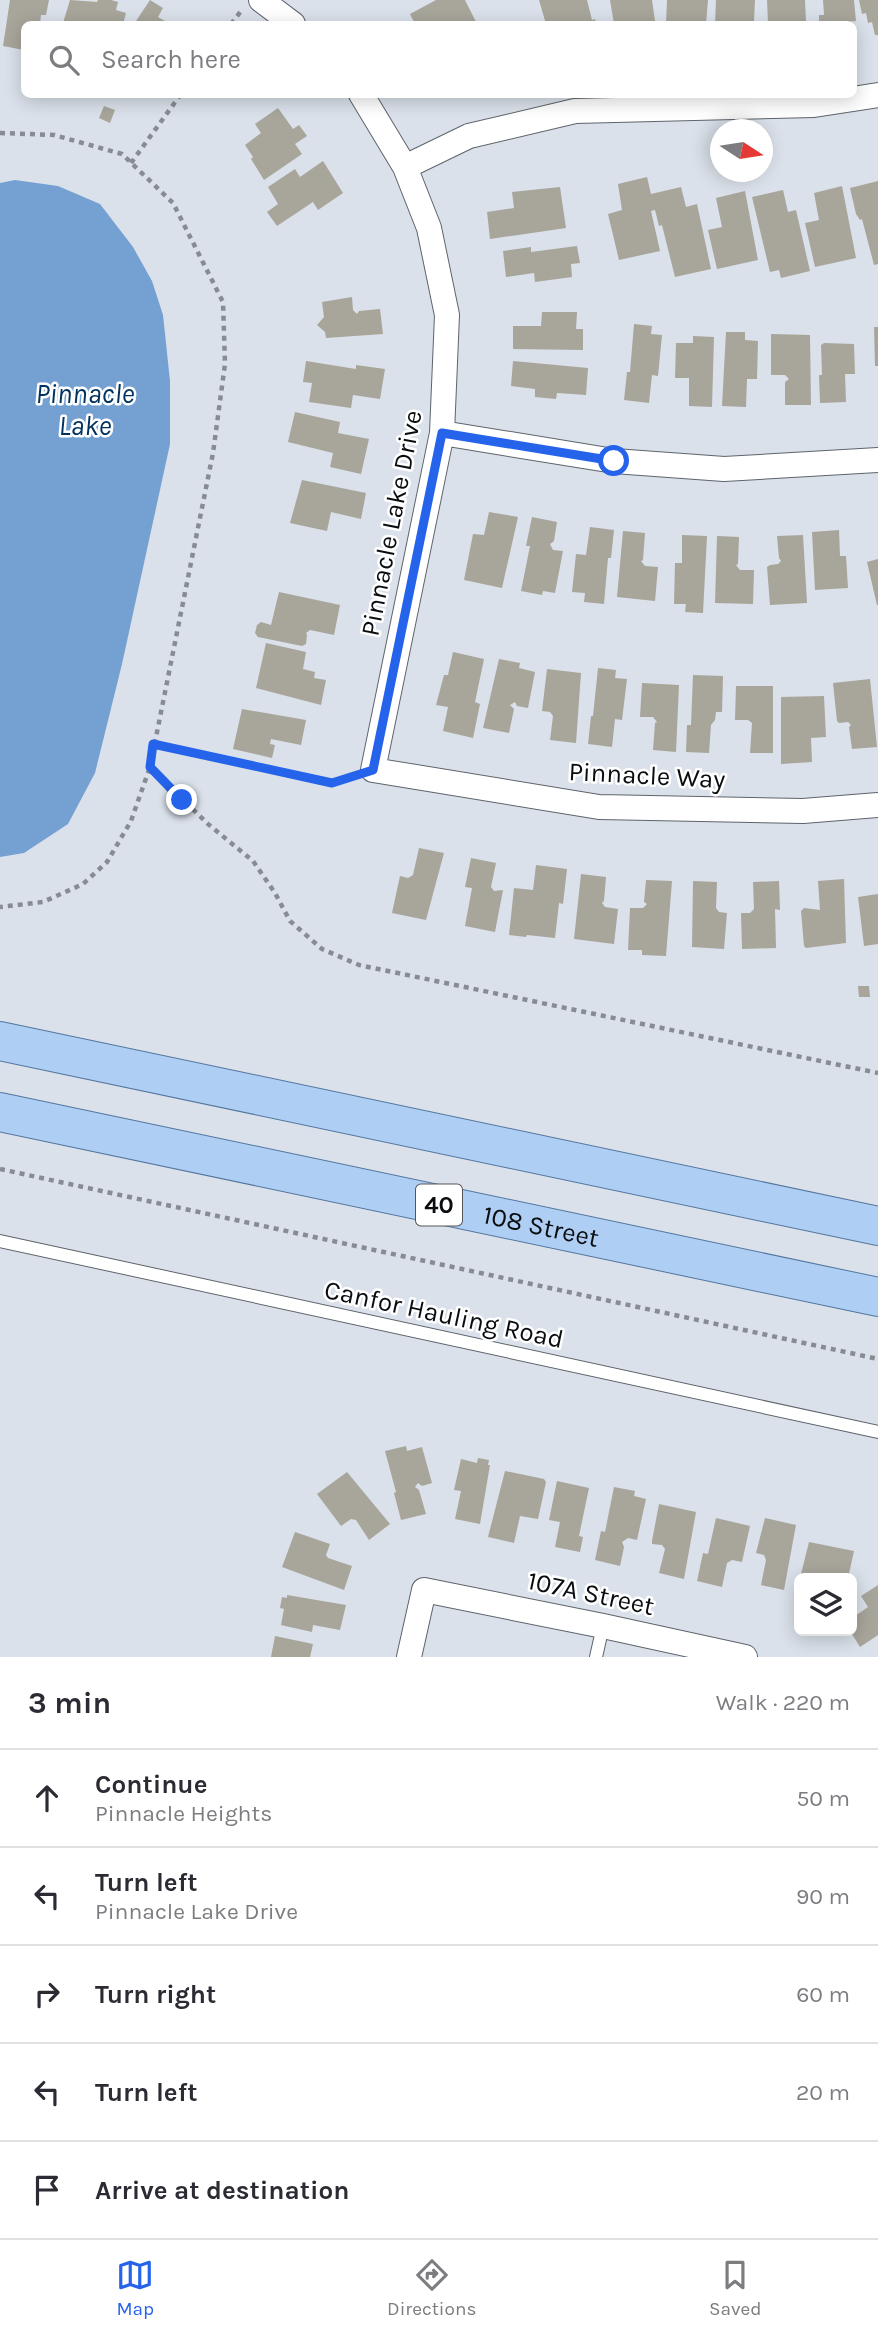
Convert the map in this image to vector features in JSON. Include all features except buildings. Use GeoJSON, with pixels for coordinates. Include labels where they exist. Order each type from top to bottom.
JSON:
{"type":"FeatureCollection","features":[{"type":"Feature","properties":{"kind":"main road"},"geometry":{"type":"LineString","coordinates":[[0,1041],[878,1226]]}},
{"type":"Feature","properties":{"kind":"main road","name":"108 Street"},"geometry":{"type":"LineString","coordinates":[[0,1112],[878,1297]]}},
{"type":"Feature","properties":{"kind":"street"},"geometry":{"type":"LineString","coordinates":[[261,0],[289,21]]}},
{"type":"Feature","properties":{"kind":"street"},"geometry":{"type":"LineString","coordinates":[[405,167],[469,136],[575,111],[814,105],[878,95]]}},
{"type":"Feature","properties":{"kind":"street","name":"Pinnacle Lake Drive"},"geometry":{"type":"LineString","coordinates":[[363,98],[405,167],[429,228],[447,315],[442,433],[373,770]]}},
{"type":"Feature","properties":{"kind":"street"},"geometry":{"type":"LineString","coordinates":[[442,433],[614,461],[724,469],[878,460]]}},
{"type":"Feature","properties":{"kind":"street","name":"Pinnacle Way"},"geometry":{"type":"LineString","coordinates":[[373,770],[599,807],[803,811],[878,804]]}},
{"type":"Feature","properties":{"kind":"street","name":"107A Street"},"geometry":{"type":"LineString","coordinates":[[410,1657],[424,1590],[745,1657]]}},
{"type":"Feature","properties":{"kind":"lane","name":"Canfor Hauling Road"},"geometry":{"type":"LineString","coordinates":[[0,1241],[878,1432]]}},
{"type":"Feature","properties":{"kind":"lane"},"geometry":{"type":"LineString","coordinates":[[596,1657],[603,1626]]}},
{"type":"Feature","properties":{"kind":"path"},"geometry":{"type":"LineString","coordinates":[[131,163],[178,98]]}},
{"type":"Feature","properties":{"kind":"path"},"geometry":{"type":"LineString","coordinates":[[0,133],[54,135],[122,154],[173,203],[223,302],[225,364],[213,453],[150,767],[131,821],[107,862],[83,884],[43,902],[0,906]]}},
{"type":"Feature","properties":{"kind":"path"},"geometry":{"type":"LineString","coordinates":[[153,744],[332,783],[373,770]]}},
{"type":"Feature","properties":{"kind":"path"},"geometry":{"type":"LineString","coordinates":[[150,767],[208,824],[253,861],[275,893],[290,922],[322,948],[359,965],[878,1073]]}},
{"type":"Feature","properties":{"kind":"path"},"geometry":{"type":"LineString","coordinates":[[0,1168],[878,1359]]}},
{"type":"Feature","properties":{"kind":"water","name":"Pinnacle Lake"},"geometry":{"type":"Polygon","coordinates":[[[15,180],[58,186],[100,204],[133,247],[152,281],[163,315],[170,381],[170,444],[95,773],[68,824],[24,853],[0,857],[0,183],[15,180]]]}},
{"type":"Feature","properties":{"kind":"route"},"geometry":{"type":"LineString","coordinates":[[182,800],[150,767],[153,744],[332,783],[373,770],[442,433],[614,461]]}}]}
